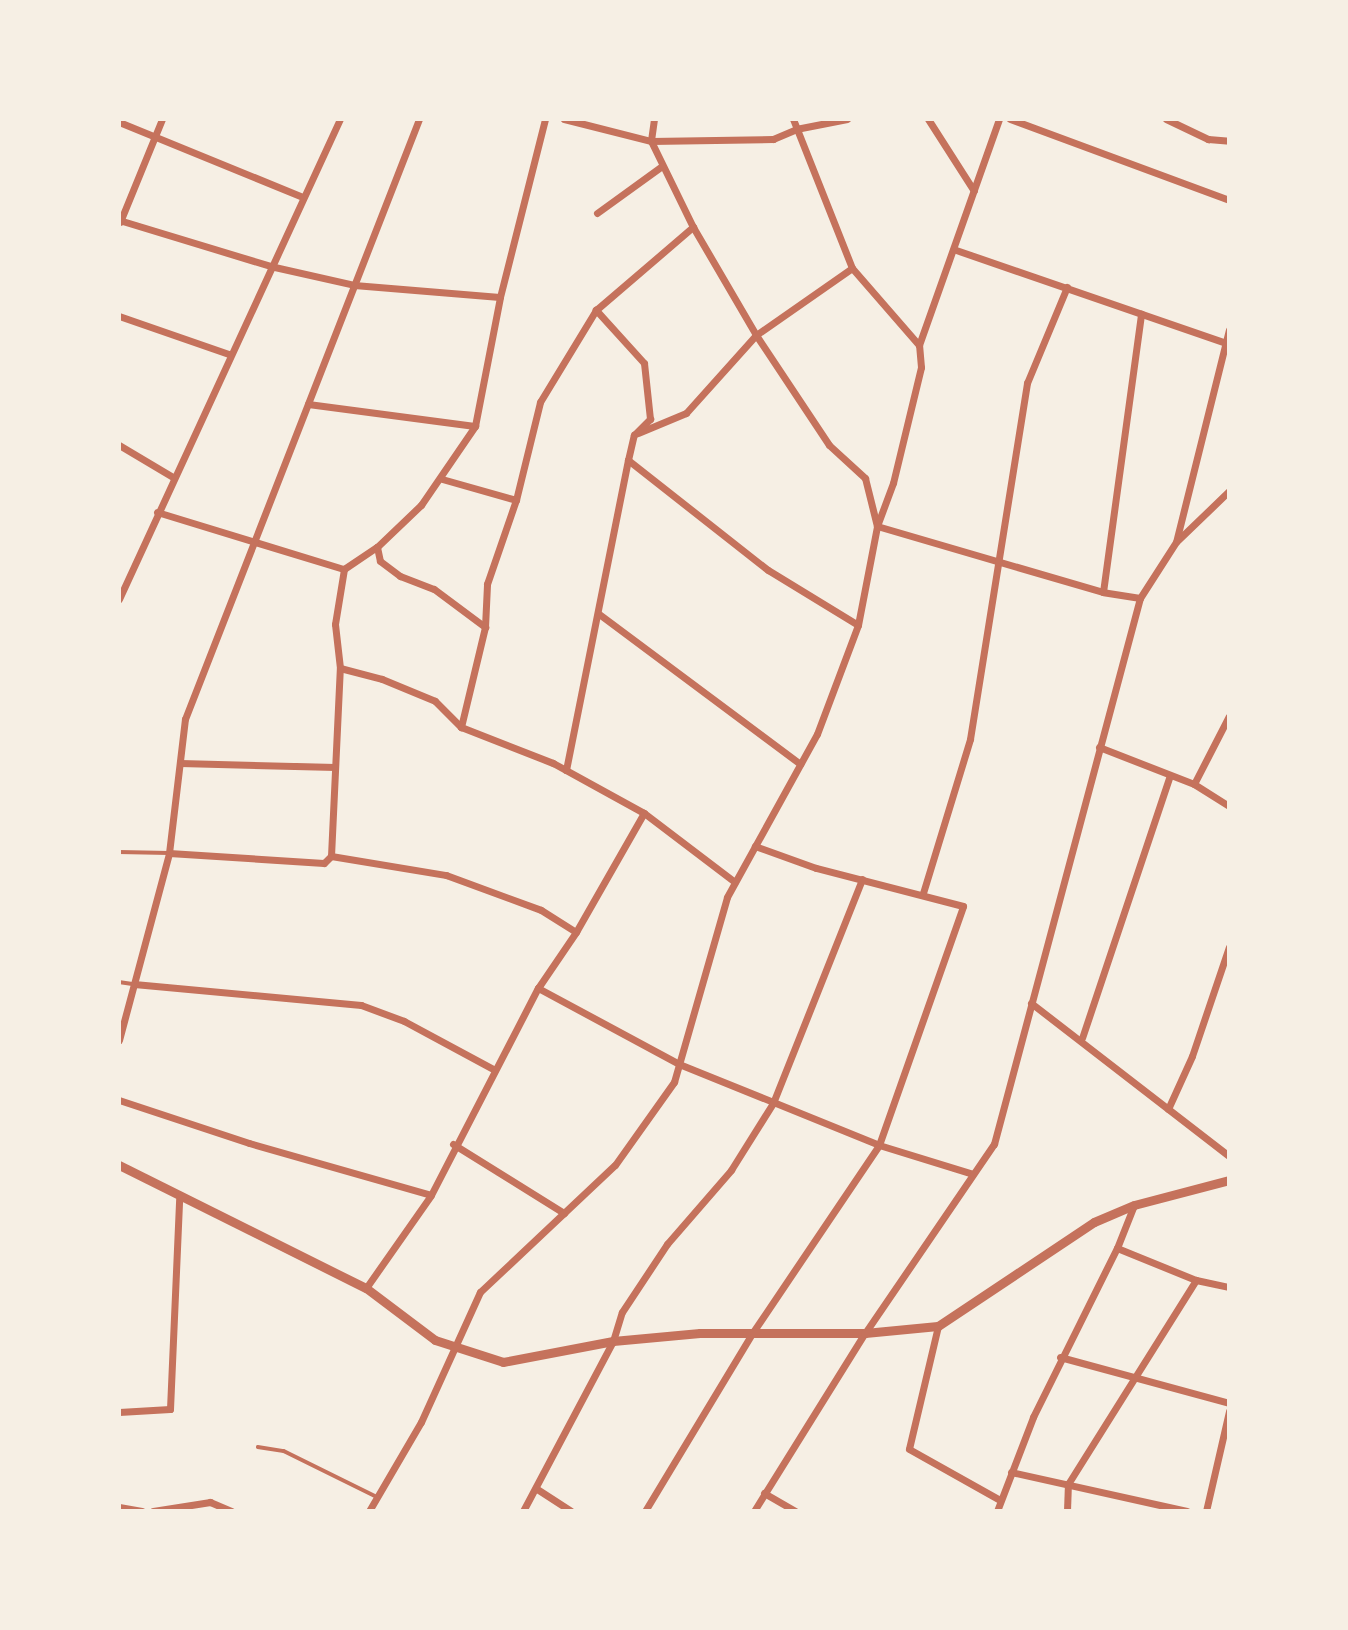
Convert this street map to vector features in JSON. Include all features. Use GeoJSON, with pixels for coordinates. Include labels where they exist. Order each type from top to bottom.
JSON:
{"type":"FeatureCollection","features":[{"type":"Feature","properties":{"kind":"street"},"geometry":{"type":"LineString","coordinates":[[162,119],[120,221],[270,266],[354,285],[500,297]]}},
{"type":"Feature","properties":{"kind":"street"},"geometry":{"type":"LineString","coordinates":[[119,599],[229,354],[340,119]]}},
{"type":"Feature","properties":{"kind":"street"},"geometry":{"type":"LineString","coordinates":[[119,1040],[169,853],[185,719],[419,119]]}},
{"type":"Feature","properties":{"kind":"street"},"geometry":{"type":"LineString","coordinates":[[169,853],[324,863],[331,856],[340,668],[335,624],[344,569],[377,547],[442,479],[475,426],[500,297],[545,119]]}},
{"type":"Feature","properties":{"kind":"street"},"geometry":{"type":"LineString","coordinates":[[564,119],[651,141],[773,139],[796,129],[847,119]]}},
{"type":"Feature","properties":{"kind":"street"},"geometry":{"type":"LineString","coordinates":[[654,119],[651,141],[693,227],[756,335],[830,445],[864,478],[877,526]]}},
{"type":"Feature","properties":{"kind":"street"},"geometry":{"type":"LineString","coordinates":[[793,119],[852,268],[919,345]]}},
{"type":"Feature","properties":{"kind":"street"},"geometry":{"type":"LineString","coordinates":[[928,119],[974,191]]}},
{"type":"Feature","properties":{"kind":"street"},"geometry":{"type":"LineString","coordinates":[[369,1511],[456,1348],[480,1292],[615,1165],[674,1082],[735,882],[817,734],[858,625],[877,526],[893,483],[915,393],[919,345],[956,250],[999,119]]}},
{"type":"Feature","properties":{"kind":"street"},"geometry":{"type":"LineString","coordinates":[[1010,119],[1229,201]]}},
{"type":"Feature","properties":{"kind":"street"},"geometry":{"type":"LineString","coordinates":[[1166,119],[1208,139],[1229,141]]}},
{"type":"Feature","properties":{"kind":"street"},"geometry":{"type":"LineString","coordinates":[[119,122],[156,134],[303,197]]}},
{"type":"Feature","properties":{"kind":"street"},"geometry":{"type":"LineString","coordinates":[[597,213],[662,166]]}},
{"type":"Feature","properties":{"kind":"street"},"geometry":{"type":"LineString","coordinates":[[461,727],[485,627],[487,584],[516,500],[540,402],[596,310],[693,227]]}},
{"type":"Feature","properties":{"kind":"street"},"geometry":{"type":"LineString","coordinates":[[956,250],[1226,343]]}},
{"type":"Feature","properties":{"kind":"street"},"geometry":{"type":"LineString","coordinates":[[634,435],[686,413],[756,335],[852,268]]}},
{"type":"Feature","properties":{"kind":"street"},"geometry":{"type":"LineString","coordinates":[[923,893],[970,739],[1027,383],[1067,287]]}},
{"type":"Feature","properties":{"kind":"street"},"geometry":{"type":"LineString","coordinates":[[566,770],[628,460],[634,435],[650,419],[644,363],[596,310]]}},
{"type":"Feature","properties":{"kind":"street"},"geometry":{"type":"LineString","coordinates":[[1103,592],[1141,314]]}},
{"type":"Feature","properties":{"kind":"street"},"geometry":{"type":"LineString","coordinates":[[119,316],[229,354]]}},
{"type":"Feature","properties":{"kind":"street"},"geometry":{"type":"LineString","coordinates":[[1176,542],[1229,330]]}},
{"type":"Feature","properties":{"kind":"street"},"geometry":{"type":"LineString","coordinates":[[308,404],[475,426]]}},
{"type":"Feature","properties":{"kind":"street"},"geometry":{"type":"LineString","coordinates":[[119,445],[173,477]]}},
{"type":"Feature","properties":{"kind":"street"},"geometry":{"type":"LineString","coordinates":[[628,460],[768,570],[858,625]]}},
{"type":"Feature","properties":{"kind":"street"},"geometry":{"type":"LineString","coordinates":[[442,479],[516,500]]}},
{"type":"Feature","properties":{"kind":"street"},"geometry":{"type":"LineString","coordinates":[[754,1511],[865,1333],[994,1144],[1140,598],[1176,542],[1229,491]]}},
{"type":"Feature","properties":{"kind":"street"},"geometry":{"type":"LineString","coordinates":[[157,512],[255,539],[344,569]]}},
{"type":"Feature","properties":{"kind":"street"},"geometry":{"type":"LineString","coordinates":[[877,526],[1103,592],[1140,598]]}},
{"type":"Feature","properties":{"kind":"street"},"geometry":{"type":"LineString","coordinates":[[377,547],[380,561],[400,576],[434,589],[485,627]]}},
{"type":"Feature","properties":{"kind":"street"},"geometry":{"type":"LineString","coordinates":[[599,614],[800,764]]}},
{"type":"Feature","properties":{"kind":"street"},"geometry":{"type":"LineString","coordinates":[[340,668],[435,701],[461,727],[566,770],[644,813],[735,882]]}},
{"type":"Feature","properties":{"kind":"street"},"geometry":{"type":"LineString","coordinates":[[1194,784],[1229,716]]}},
{"type":"Feature","properties":{"kind":"street"},"geometry":{"type":"LineString","coordinates":[[1100,747],[1194,784],[1229,806]]}},
{"type":"Feature","properties":{"kind":"street"},"geometry":{"type":"LineString","coordinates":[[180,763],[335,767]]}},
{"type":"Feature","properties":{"kind":"street"},"geometry":{"type":"LineString","coordinates":[[1082,1038],[1170,775]]}},
{"type":"Feature","properties":{"kind":"street"},"geometry":{"type":"LineString","coordinates":[[366,1288],[431,1195],[453,1144],[538,988],[576,932],[644,813]]}},
{"type":"Feature","properties":{"kind":"street"},"geometry":{"type":"LineString","coordinates":[[645,1511],[753,1332],[879,1145],[963,906],[755,846]]}},
{"type":"Feature","properties":{"kind":"street"},"geometry":{"type":"LineString","coordinates":[[331,856],[446,874],[541,910],[576,932]]}},
{"type":"Feature","properties":{"kind":"street"},"geometry":{"type":"LineString","coordinates":[[523,1511],[613,1341],[622,1312],[667,1244],[731,1170],[773,1103],[862,879]]}},
{"type":"Feature","properties":{"kind":"street"},"geometry":{"type":"LineString","coordinates":[[1168,1109],[1192,1056],[1229,947]]}},
{"type":"Feature","properties":{"kind":"street"},"geometry":{"type":"LineString","coordinates":[[134,984],[361,1005],[404,1020],[495,1070]]}},
{"type":"Feature","properties":{"kind":"street"},"geometry":{"type":"LineString","coordinates":[[538,988],[679,1064],[879,1145],[973,1174]]}},
{"type":"Feature","properties":{"kind":"street"},"geometry":{"type":"LineString","coordinates":[[1031,1003],[1082,1038],[1229,1156]]}},
{"type":"Feature","properties":{"kind":"street"},"geometry":{"type":"LineString","coordinates":[[119,1100],[248,1143],[431,1195]]}},
{"type":"Feature","properties":{"kind":"street"},"geometry":{"type":"LineString","coordinates":[[453,1144],[564,1213]]}},
{"type":"Feature","properties":{"kind":"street"},"geometry":{"type":"LineString","coordinates":[[119,1165],[179,1199],[366,1288],[435,1340],[503,1362],[613,1341],[753,1332],[865,1333],[938,1326],[1094,1222],[1134,1205],[1229,1180]]}},
{"type":"Feature","properties":{"kind":"street"},"geometry":{"type":"LineString","coordinates":[[119,1412],[170,1409],[179,1199]]}},
{"type":"Feature","properties":{"kind":"street"},"geometry":{"type":"LineString","coordinates":[[997,1511],[1060,1357],[1117,1248],[1134,1205]]}},
{"type":"Feature","properties":{"kind":"street"},"geometry":{"type":"LineString","coordinates":[[1117,1248],[1196,1280],[1229,1287]]}},
{"type":"Feature","properties":{"kind":"street"},"geometry":{"type":"LineString","coordinates":[[1068,1511],[1068,1484],[1136,1380],[1196,1280]]}},
{"type":"Feature","properties":{"kind":"street"},"geometry":{"type":"LineString","coordinates":[[938,1326],[909,1449],[1000,1500]]}},
{"type":"Feature","properties":{"kind":"street"},"geometry":{"type":"LineString","coordinates":[[1060,1357],[1136,1380],[1229,1403]]}},
{"type":"Feature","properties":{"kind":"street"},"geometry":{"type":"LineString","coordinates":[[1206,1511],[1229,1410]]}},
{"type":"Feature","properties":{"kind":"street"},"geometry":{"type":"LineString","coordinates":[[1011,1472],[1187,1511]]}},
{"type":"Feature","properties":{"kind":"street"},"geometry":{"type":"LineString","coordinates":[[537,1489],[571,1511]]}},
{"type":"Feature","properties":{"kind":"street"},"geometry":{"type":"LineString","coordinates":[[764,1493],[795,1511]]}},
{"type":"Feature","properties":{"kind":"street"},"geometry":{"type":"LineString","coordinates":[[153,1511],[210,1502],[231,1511]]}},
{"type":"Feature","properties":{"kind":"street"},"geometry":{"type":"LineString","coordinates":[[119,1507],[142,1511]]}},
{"type":"Feature","properties":{"kind":"lane"},"geometry":{"type":"LineString","coordinates":[[119,852],[169,853]]}},
{"type":"Feature","properties":{"kind":"lane"},"geometry":{"type":"LineString","coordinates":[[119,982],[134,984]]}},
{"type":"Feature","properties":{"kind":"lane"},"geometry":{"type":"LineString","coordinates":[[258,1447],[284,1451],[377,1497]]}}]}
